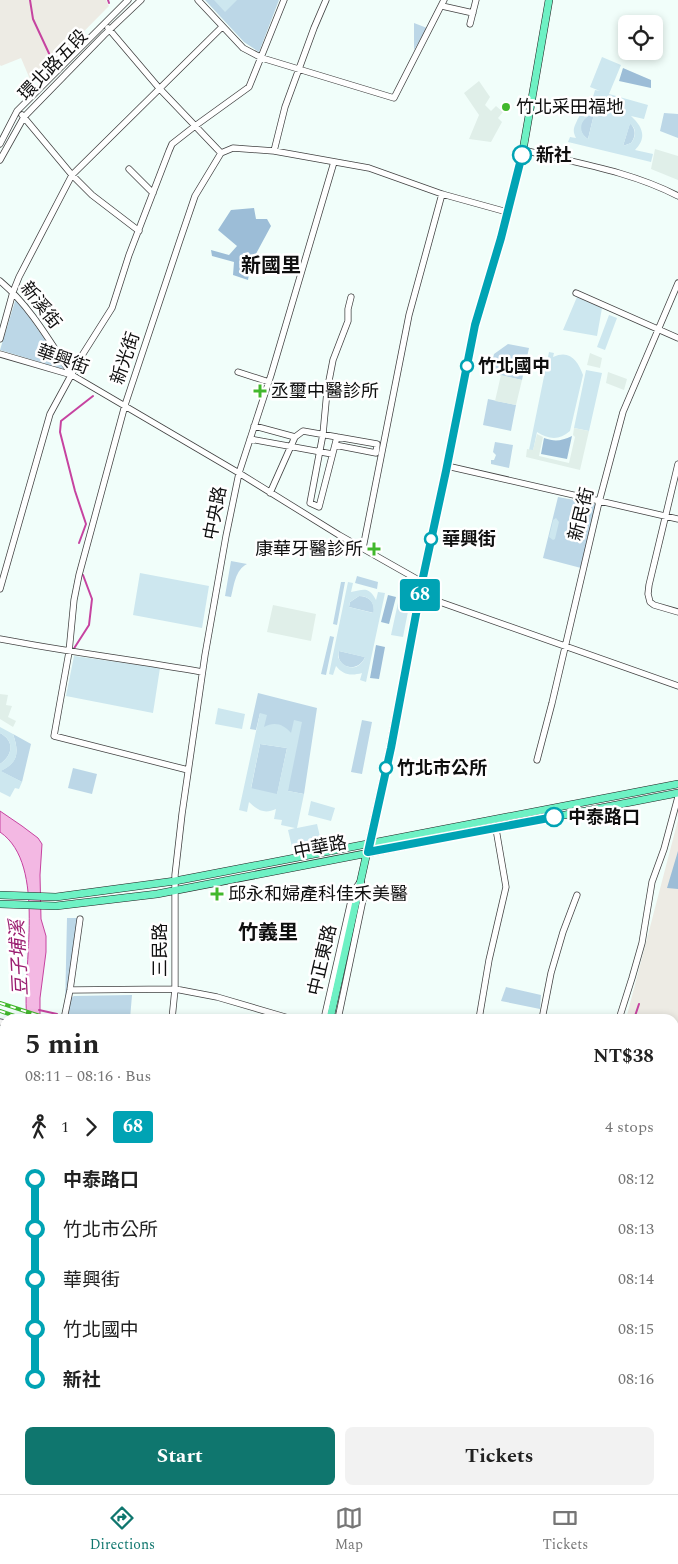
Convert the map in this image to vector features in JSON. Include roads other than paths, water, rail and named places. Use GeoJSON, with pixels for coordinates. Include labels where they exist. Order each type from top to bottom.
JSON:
{"type":"FeatureCollection","features":[{"type":"Feature","properties":{"kind":"main road","name":"中正東路"},"geometry":{"type":"LineString","coordinates":[[361,880],[391,748],[422,582],[475,325],[523,150],[549,0]]}},
{"type":"Feature","properties":{"kind":"main road","name":"中華路"},"geometry":{"type":"LineString","coordinates":[[0,895],[56,897],[175,881],[678,784]]}},
{"type":"Feature","properties":{"kind":"main road","name":"中華路"},"geometry":{"type":"LineString","coordinates":[[0,904],[56,906],[175,891],[678,793]]}},
{"type":"Feature","properties":{"kind":"main road"},"geometry":{"type":"LineString","coordinates":[[331,1014],[361,880]]}},
{"type":"Feature","properties":{"kind":"street","name":"環北路五段"},"geometry":{"type":"LineString","coordinates":[[0,144],[17,111],[128,0]]}},
{"type":"Feature","properties":{"kind":"street","name":"環北路五段"},"geometry":{"type":"LineString","coordinates":[[0,160],[24,117],[140,0]]}},
{"type":"Feature","properties":{"kind":"street"},"geometry":{"type":"LineString","coordinates":[[198,0],[242,48],[262,58],[394,98],[443,3],[473,13]]}},
{"type":"Feature","properties":{"kind":"street"},"geometry":{"type":"LineString","coordinates":[[0,589],[50,414],[81,358],[112,308],[129,255],[172,144],[249,88],[284,0]]}},
{"type":"Feature","properties":{"kind":"street"},"geometry":{"type":"LineString","coordinates":[[274,151],[282,114],[326,0]]}},
{"type":"Feature","properties":{"kind":"street"},"geometry":{"type":"LineString","coordinates":[[470,24],[476,0]]}},
{"type":"Feature","properties":{"kind":"street"},"geometry":{"type":"LineString","coordinates":[[104,24],[159,88],[221,153],[233,148],[274,151],[369,168],[442,194],[507,212]]}},
{"type":"Feature","properties":{"kind":"street"},"geometry":{"type":"LineString","coordinates":[[0,339],[19,277],[72,175],[222,26]]}},
{"type":"Feature","properties":{"kind":"street"},"geometry":{"type":"LineString","coordinates":[[17,111],[72,175],[92,195],[139,231]]}},
{"type":"Feature","properties":{"kind":"street"},"geometry":{"type":"LineString","coordinates":[[523,150],[624,174],[656,185],[678,196]]}},
{"type":"Feature","properties":{"kind":"street","name":"新光街"},"geometry":{"type":"LineString","coordinates":[[188,770],[54,736],[69,652],[74,600],[79,574],[125,405],[195,196],[221,153]]}},
{"type":"Feature","properties":{"kind":"street","name":"中央路"},"geometry":{"type":"LineString","coordinates":[[175,881],[182,814],[202,672],[221,560],[239,472],[269,382],[334,162]]}},
{"type":"Feature","properties":{"kind":"street"},"geometry":{"type":"LineString","coordinates":[[129,169],[153,193]]}},
{"type":"Feature","properties":{"kind":"street"},"geometry":{"type":"LineString","coordinates":[[363,548],[409,315],[442,194]]}},
{"type":"Feature","properties":{"kind":"street","name":"新溪街"},"geometry":{"type":"LineString","coordinates":[[0,281],[25,305],[72,375]]}},
{"type":"Feature","properties":{"kind":"street","name":"新民街"},"geometry":{"type":"LineString","coordinates":[[537,760],[599,502],[623,412],[678,283]]}},
{"type":"Feature","properties":{"kind":"street"},"geometry":{"type":"LineString","coordinates":[[576,293],[678,338]]}},
{"type":"Feature","properties":{"kind":"street"},"geometry":{"type":"LineString","coordinates":[[337,437],[319,507],[310,503],[323,434],[326,391],[333,360],[348,321],[351,297]]}},
{"type":"Feature","properties":{"kind":"street","name":"華興街"},"geometry":{"type":"LineString","coordinates":[[0,354],[72,375],[239,472],[309,517],[422,582]]}},
{"type":"Feature","properties":{"kind":"street"},"geometry":{"type":"LineString","coordinates":[[238,372],[269,382]]}},
{"type":"Feature","properties":{"kind":"street"},"geometry":{"type":"LineString","coordinates":[[254,426],[295,436]]}},
{"type":"Feature","properties":{"kind":"street"},"geometry":{"type":"LineString","coordinates":[[270,493],[295,436],[303,431],[378,444],[376,453],[334,445]]}},
{"type":"Feature","properties":{"kind":"street"},"geometry":{"type":"LineString","coordinates":[[250,439],[332,454]]}},
{"type":"Feature","properties":{"kind":"street"},"geometry":{"type":"LineString","coordinates":[[678,464],[648,585],[650,602],[678,612]]}},
{"type":"Feature","properties":{"kind":"street"},"geometry":{"type":"LineString","coordinates":[[447,466],[678,519]]}},
{"type":"Feature","properties":{"kind":"street"},"geometry":{"type":"LineString","coordinates":[[309,517],[315,505]]}},
{"type":"Feature","properties":{"kind":"street"},"geometry":{"type":"LineString","coordinates":[[420,595],[678,686]]}},
{"type":"Feature","properties":{"kind":"street"},"geometry":{"type":"LineString","coordinates":[[0,639],[69,652],[122,658],[202,672]]}},
{"type":"Feature","properties":{"kind":"street"},"geometry":{"type":"LineString","coordinates":[[621,1014],[642,943],[652,882],[664,849],[678,797]]}},
{"type":"Feature","properties":{"kind":"street"},"geometry":{"type":"LineString","coordinates":[[480,1014],[488,960],[506,886],[496,829]]}},
{"type":"Feature","properties":{"kind":"street","name":"中正東路"},"geometry":{"type":"LineString","coordinates":[[325,1014],[353,892],[361,880]]}},
{"type":"Feature","properties":{"kind":"street","name":"中正東路"},"geometry":{"type":"LineString","coordinates":[[339,1014],[364,895],[361,880]]}},
{"type":"Feature","properties":{"kind":"street","name":"三民路"},"geometry":{"type":"LineString","coordinates":[[172,1014],[175,989],[175,881]]}},
{"type":"Feature","properties":{"kind":"street"},"geometry":{"type":"LineString","coordinates":[[543,1014],[551,973],[563,932],[577,895]]}},
{"type":"Feature","properties":{"kind":"street"},"geometry":{"type":"LineString","coordinates":[[65,1014],[80,919]]}},
{"type":"Feature","properties":{"kind":"street"},"geometry":{"type":"LineString","coordinates":[[70,990],[175,989],[217,997],[275,1014]]}},
{"type":"Feature","properties":{"kind":"waterway"},"geometry":{"type":"LineString","coordinates":[[30,0],[33,19],[53,62]]}},
{"type":"Feature","properties":{"kind":"waterway"},"geometry":{"type":"LineString","coordinates":[[79,543],[86,524],[75,491],[60,432],[61,421],[93,396]]}},
{"type":"Feature","properties":{"kind":"waterway"},"geometry":{"type":"LineString","coordinates":[[73,650],[89,625],[92,599],[83,575]]}},
{"type":"Feature","properties":{"kind":"waterway"},"geometry":{"type":"LineString","coordinates":[[636,1014],[639,1004]]}},
{"type":"Feature","properties":{"kind":"waterway"},"geometry":{"type":"LineString","coordinates":[[39,1010],[57,1014]]}},
{"type":"Feature","properties":{"kind":"railway"},"geometry":{"type":"LineString","coordinates":[[0,1003],[34,1014]]}},
{"type":"Feature","properties":{"kind":"railway"},"geometry":{"type":"LineString","coordinates":[[0,1011],[9,1014]]}},
{"type":"Feature","properties":{"kind":"place","name":"竹北采田福地"},"geometry":{"type":"Point","coordinates":[506,107]}},
{"type":"Feature","properties":{"kind":"place","name":"新社"},"geometry":{"type":"Point","coordinates":[522,155]}},
{"type":"Feature","properties":{"kind":"place","name":"竹北國中"},"geometry":{"type":"Point","coordinates":[467,366]}},
{"type":"Feature","properties":{"kind":"place","name":"丞璽中醫診所"},"geometry":{"type":"Point","coordinates":[260,391]}},
{"type":"Feature","properties":{"kind":"place","name":"華興街"},"geometry":{"type":"Point","coordinates":[431,539]}},
{"type":"Feature","properties":{"kind":"place","name":"康華牙醫診所"},"geometry":{"type":"Point","coordinates":[374,549]}},
{"type":"Feature","properties":{"kind":"place","name":"竹北市公所"},"geometry":{"type":"Point","coordinates":[386,768]}},
{"type":"Feature","properties":{"kind":"place","name":"中泰路口"},"geometry":{"type":"Point","coordinates":[554,817]}},
{"type":"Feature","properties":{"kind":"place","name":"邱永和婦產科佳禾美醫"},"geometry":{"type":"Point","coordinates":[217,894]}},
{"type":"Feature","properties":{"kind":"district","name":"新國里"},"geometry":{"type":"Point","coordinates":[271,265]}},
{"type":"Feature","properties":{"kind":"district","name":"竹義里"},"geometry":{"type":"Point","coordinates":[268,932]}},
{"type":"Feature","properties":{"kind":"water label","name":"豆子埔溪"},"geometry":{"type":"Point","coordinates":[18,958]}}]}
